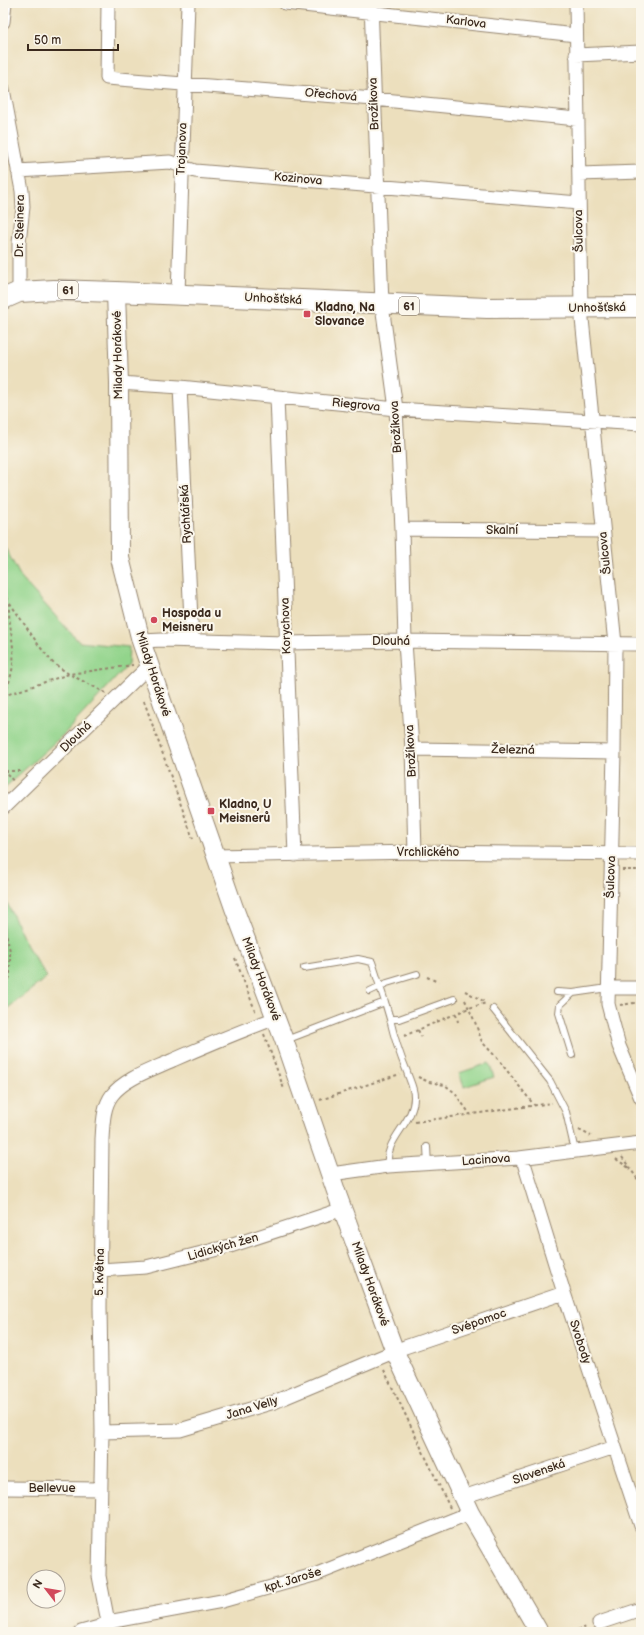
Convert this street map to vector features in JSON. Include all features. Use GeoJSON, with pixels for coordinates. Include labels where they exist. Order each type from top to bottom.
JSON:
{"type":"FeatureCollection","features":[{"type":"Feature","properties":{"kind":"main road","name":"Unhošťská"},"geometry":{"type":"LineString","coordinates":[[11,295],[54,290],[487,308],[581,309],[641,307]]}},
{"type":"Feature","properties":{"kind":"main road","name":"Milady Horákové"},"geometry":{"type":"LineString","coordinates":[[116,292],[119,383],[120,558],[148,664],[395,1352],[461,1506],[535,1631]]}},
{"type":"Feature","properties":{"kind":"street"},"geometry":{"type":"LineString","coordinates":[[3,22],[5,3]]}},
{"type":"Feature","properties":{"kind":"street","name":"Ořechová"},"geometry":{"type":"LineString","coordinates":[[108,3],[107,78],[374,99],[578,119]]}},
{"type":"Feature","properties":{"kind":"street","name":"Trojanova"},"geometry":{"type":"LineString","coordinates":[[178,294],[181,165],[188,3]]}},
{"type":"Feature","properties":{"kind":"street","name":"Karlova"},"geometry":{"type":"LineString","coordinates":[[285,3],[371,7],[576,35]]}},
{"type":"Feature","properties":{"kind":"street","name":"Šulcova"},"geometry":{"type":"LineString","coordinates":[[576,3],[581,309],[614,644],[614,752],[608,1004],[619,1046],[641,1098]]}},
{"type":"Feature","properties":{"kind":"street","name":"Brožíkova"},"geometry":{"type":"LineString","coordinates":[[371,7],[382,304],[396,409],[402,529],[405,641],[412,749],[414,852]]}},
{"type":"Feature","properties":{"kind":"street"},"geometry":{"type":"LineString","coordinates":[[576,55],[641,52]]}},
{"type":"Feature","properties":{"kind":"street","name":"Dr. Steinera"},"geometry":{"type":"LineString","coordinates":[[3,89],[9,154],[18,171],[23,207],[11,295]]}},
{"type":"Feature","properties":{"kind":"street","name":"Kozinova"},"geometry":{"type":"LineString","coordinates":[[18,171],[170,162],[196,171],[579,203]]}},
{"type":"Feature","properties":{"kind":"street"},"geometry":{"type":"LineString","coordinates":[[579,174],[641,172]]}},
{"type":"Feature","properties":{"kind":"street","name":"Riegrova"},"geometry":{"type":"LineString","coordinates":[[119,383],[180,387],[396,409],[641,424]]}},
{"type":"Feature","properties":{"kind":"street","name":"Rychtářská"},"geometry":{"type":"LineString","coordinates":[[180,387],[192,641]]}},
{"type":"Feature","properties":{"kind":"street","name":"Korychova"},"geometry":{"type":"LineString","coordinates":[[277,397],[296,855]]}},
{"type":"Feature","properties":{"kind":"street","name":"Skalní"},"geometry":{"type":"LineString","coordinates":[[402,529],[603,531]]}},
{"type":"Feature","properties":{"kind":"street","name":"Dlouhá"},"geometry":{"type":"LineString","coordinates":[[141,641],[405,641],[641,644]]}},
{"type":"Feature","properties":{"kind":"street","name":"Dlouhá"},"geometry":{"type":"LineString","coordinates":[[3,808],[116,698],[148,664]]}},
{"type":"Feature","properties":{"kind":"street","name":"Železná"},"geometry":{"type":"LineString","coordinates":[[412,749],[614,752]]}},
{"type":"Feature","properties":{"kind":"street","name":"Vrchlického"},"geometry":{"type":"LineString","coordinates":[[216,856],[414,852],[641,854]]}},
{"type":"Feature","properties":{"kind":"street"},"geometry":{"type":"LineString","coordinates":[[608,988],[641,988]]}},
{"type":"Feature","properties":{"kind":"street","name":"5. května"},"geometry":{"type":"LineString","coordinates":[[109,1627],[99,1576],[102,1432],[100,1270],[102,1139],[104,1114],[111,1096],[118,1088],[141,1075],[231,1035],[276,1018]]}},
{"type":"Feature","properties":{"kind":"street","name":"Lacinova"},"geometry":{"type":"LineString","coordinates":[[331,1174],[388,1166],[428,1165],[519,1158],[641,1143]]}},
{"type":"Feature","properties":{"kind":"street","name":"Svobody"},"geometry":{"type":"LineString","coordinates":[[519,1158],[524,1163],[564,1293],[641,1526]]}},
{"type":"Feature","properties":{"kind":"street","name":"Lidických žen"},"geometry":{"type":"LineString","coordinates":[[100,1270],[146,1267],[230,1246],[343,1209]]}},
{"type":"Feature","properties":{"kind":"street","name":"Svépomoc"},"geometry":{"type":"LineString","coordinates":[[395,1352],[564,1293]]}},
{"type":"Feature","properties":{"kind":"street","name":"Jana Velly"},"geometry":{"type":"LineString","coordinates":[[102,1432],[180,1430],[274,1402],[395,1352]]}},
{"type":"Feature","properties":{"kind":"street","name":"Slovenská"},"geometry":{"type":"LineString","coordinates":[[461,1506],[615,1447]]}},
{"type":"Feature","properties":{"kind":"street","name":"Bellevue"},"geometry":{"type":"LineString","coordinates":[[3,1488],[101,1489]]}},
{"type":"Feature","properties":{"kind":"street","name":"kpt. Jaroše"},"geometry":{"type":"LineString","coordinates":[[109,1627],[222,1601],[317,1574],[461,1506]]}},
{"type":"Feature","properties":{"kind":"street"},"geometry":{"type":"LineString","coordinates":[[599,1623],[641,1609]]}},
{"type":"Feature","properties":{"kind":"street"},"geometry":{"type":"LineString","coordinates":[[81,1632],[99,1627],[109,1627]]}},
{"type":"Feature","properties":{"kind":"lane"},"geometry":{"type":"LineString","coordinates":[[304,968],[358,959],[372,962],[395,1040],[415,1095],[412,1113],[391,1144],[387,1162],[388,1166]]}},
{"type":"Feature","properties":{"kind":"lane"},"geometry":{"type":"LineString","coordinates":[[370,991],[380,986],[417,974]]}},
{"type":"Feature","properties":{"kind":"lane"},"geometry":{"type":"LineString","coordinates":[[557,992],[573,993],[608,988]]}},
{"type":"Feature","properties":{"kind":"lane"},"geometry":{"type":"LineString","coordinates":[[572,1055],[559,1013],[560,1005],[573,993]]}},
{"type":"Feature","properties":{"kind":"lane"},"geometry":{"type":"LineString","coordinates":[[390,1019],[399,1019],[454,999]]}},
{"type":"Feature","properties":{"kind":"lane"},"geometry":{"type":"LineString","coordinates":[[284,1040],[385,1002]]}},
{"type":"Feature","properties":{"kind":"lane"},"geometry":{"type":"LineString","coordinates":[[493,1009],[550,1081],[566,1112],[575,1151]]}},
{"type":"Feature","properties":{"kind":"lane"},"geometry":{"type":"LineString","coordinates":[[427,1147],[428,1165]]}},
{"type":"Feature","properties":{"kind":"path"},"geometry":{"type":"LineString","coordinates":[[3,593],[40,647],[53,663],[69,674],[116,698]]}},
{"type":"Feature","properties":{"kind":"path"},"geometry":{"type":"LineString","coordinates":[[3,700],[13,665],[9,603]]}},
{"type":"Feature","properties":{"kind":"path"},"geometry":{"type":"LineString","coordinates":[[4,696],[69,674],[148,664]]}},
{"type":"Feature","properties":{"kind":"path"},"geometry":{"type":"LineString","coordinates":[[3,687],[4,696]]}},
{"type":"Feature","properties":{"kind":"path"},"geometry":{"type":"LineString","coordinates":[[3,769],[21,791]]}},
{"type":"Feature","properties":{"kind":"path"},"geometry":{"type":"LineString","coordinates":[[3,931],[6,933],[10,952],[10,977],[3,988]]}},
{"type":"Feature","properties":{"kind":"path"},"geometry":{"type":"LineString","coordinates":[[427,977],[438,982]]}},
{"type":"Feature","properties":{"kind":"path"},"geometry":{"type":"LineString","coordinates":[[395,1040],[469,1008],[486,1003],[465,991]]}},
{"type":"Feature","properties":{"kind":"path"},"geometry":{"type":"LineString","coordinates":[[465,1000],[482,1042],[497,1058],[534,1105]]}},
{"type":"Feature","properties":{"kind":"path"},"geometry":{"type":"LineString","coordinates":[[456,1014],[458,1022]]}},
{"type":"Feature","properties":{"kind":"path"},"geometry":{"type":"LineString","coordinates":[[418,1030],[421,1036]]}},
{"type":"Feature","properties":{"kind":"path"},"geometry":{"type":"LineString","coordinates":[[315,1101],[407,1073],[429,1082],[444,1085],[454,1092],[470,1114]]}},
{"type":"Feature","properties":{"kind":"path"},"geometry":{"type":"LineString","coordinates":[[405,1123],[561,1101]]}},
{"type":"Feature","properties":{"kind":"path"},"geometry":{"type":"LineString","coordinates":[[569,1124],[594,1138]]}},
{"type":"Feature","properties":{"kind":"path"},"geometry":{"type":"LineString","coordinates":[[619,1154],[641,1184]]}},
{"type":"Feature","properties":{"kind":"path"},"geometry":{"type":"LineString","coordinates":[[616,1158],[631,1170]]}},
{"type":"Feature","properties":{"kind":"path"},"geometry":{"type":"LineString","coordinates":[[385,1371],[461,1506]]}},
{"type":"Feature","properties":{"kind":"path"},"geometry":{"type":"LineString","coordinates":[[571,1632],[599,1623]]}},
{"type":"Feature","properties":{"kind":"green space"},"geometry":{"type":"Polygon","coordinates":[[[3,544],[22,579],[79,642],[129,647],[128,665],[65,733],[3,789],[3,544]]]}},
{"type":"Feature","properties":{"kind":"green space"},"geometry":{"type":"Polygon","coordinates":[[[3,894],[27,946],[47,977],[3,1012],[3,894]]]}},
{"type":"Feature","properties":{"kind":"green space"},"geometry":{"type":"Polygon","coordinates":[[[489,1063],[494,1077],[464,1087],[459,1073],[489,1063]]]}},
{"type":"Feature","properties":{"kind":"place","name":"Kladno, Na Slovance"},"geometry":{"type":"Point","coordinates":[307,314]}},
{"type":"Feature","properties":{"kind":"place","name":"Hospoda u Meisneru"},"geometry":{"type":"Point","coordinates":[154,620]}},
{"type":"Feature","properties":{"kind":"place","name":"Kladno, U Meisnerů"},"geometry":{"type":"Point","coordinates":[211,811]}}]}
